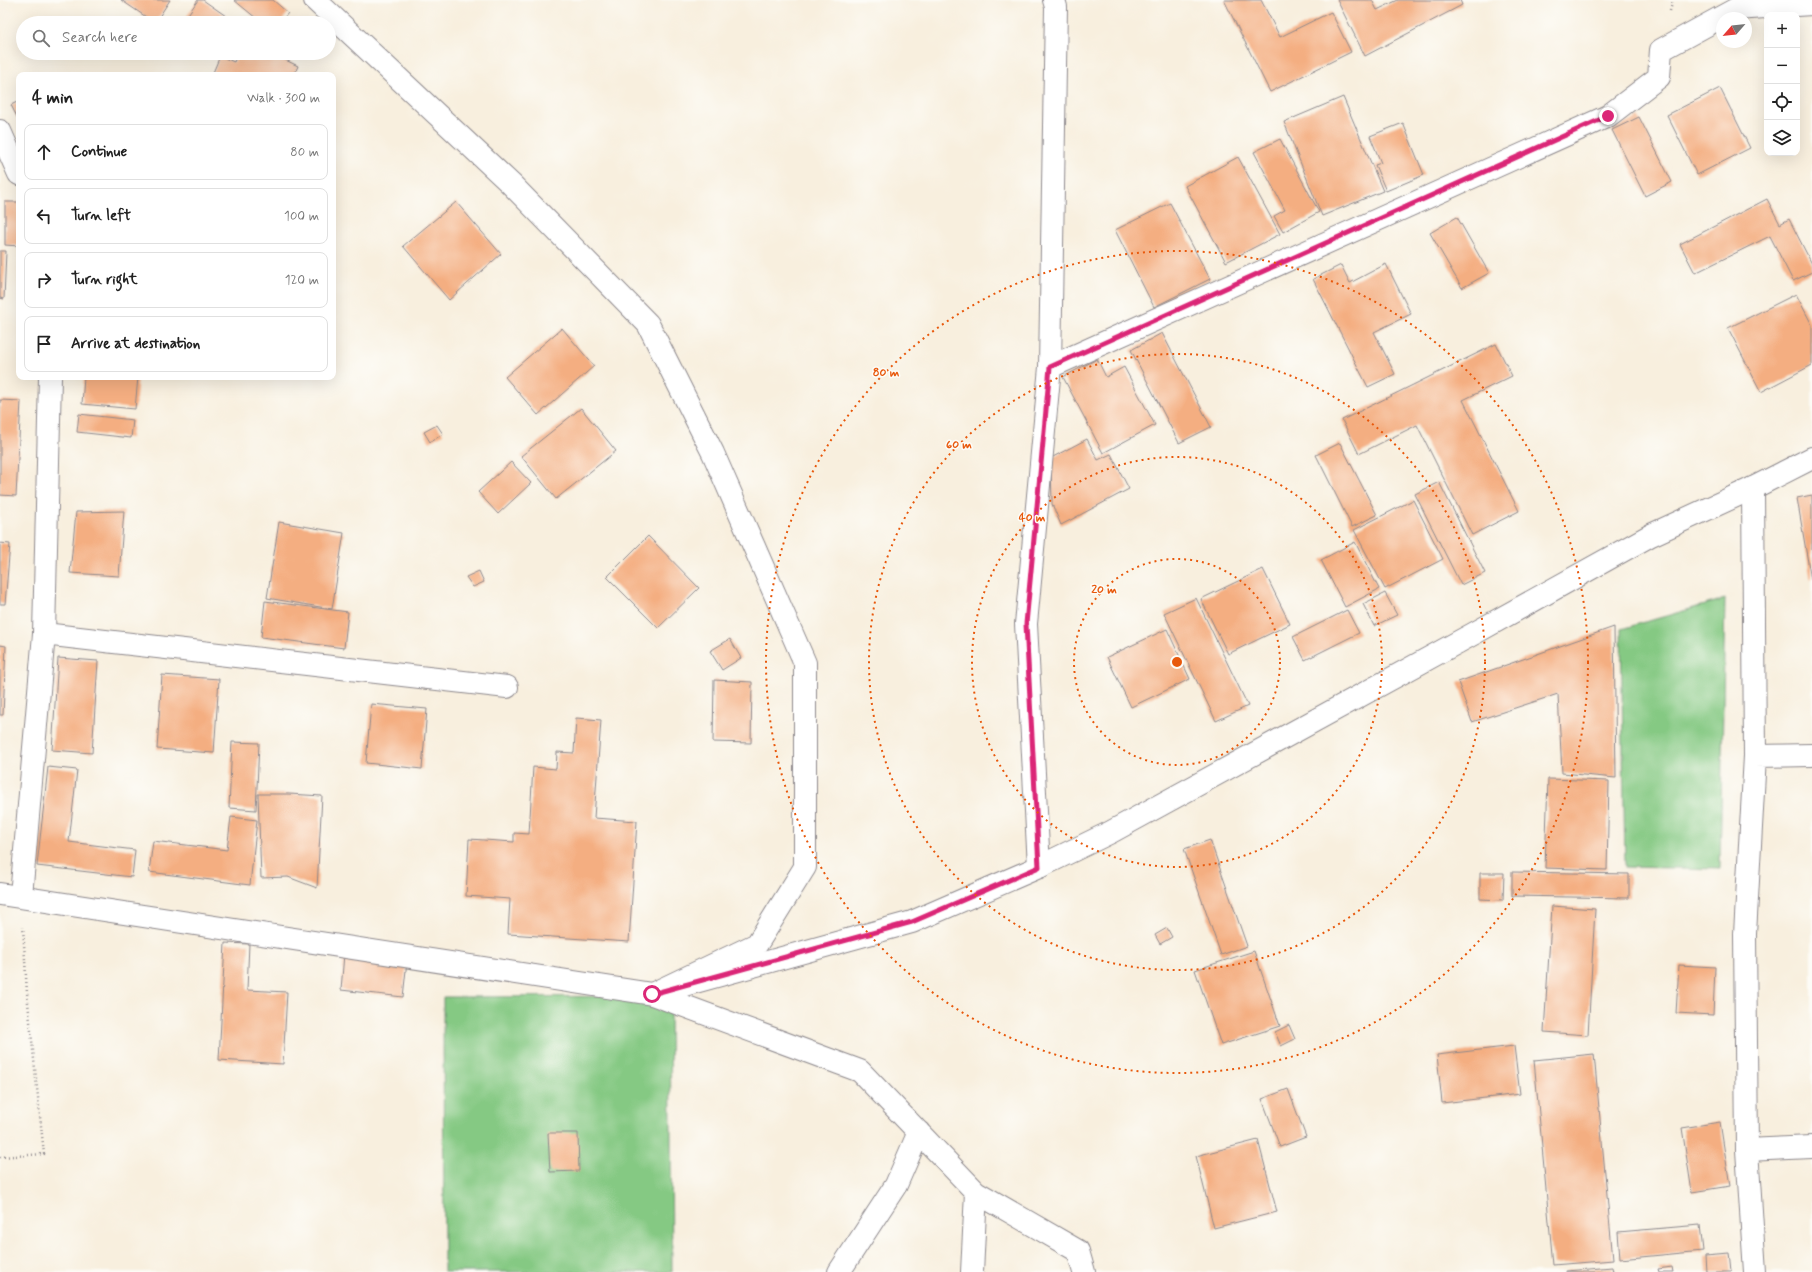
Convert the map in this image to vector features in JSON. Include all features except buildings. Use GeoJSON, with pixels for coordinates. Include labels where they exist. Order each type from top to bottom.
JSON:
{"type":"FeatureCollection","features":[{"type":"Feature","properties":{"kind":"street"},"geometry":{"type":"LineString","coordinates":[[316,0],[333,16]]}},
{"type":"Feature","properties":{"kind":"street"},"geometry":{"type":"LineString","coordinates":[[1039,867],[1026,624],[1050,367],[1056,8],[1054,0]]}},
{"type":"Feature","properties":{"kind":"street"},"geometry":{"type":"LineString","coordinates":[[1050,367],[1608,116],[1659,77],[1661,50],[1736,9],[1812,4]]}},
{"type":"Feature","properties":{"kind":"street"},"geometry":{"type":"LineString","coordinates":[[336,19],[511,184],[648,324],[713,453],[804,663],[805,867],[757,944],[652,994]]}},
{"type":"Feature","properties":{"kind":"street"},"geometry":{"type":"LineString","coordinates":[[0,131],[16,167]]}},
{"type":"Feature","properties":{"kind":"street"},"geometry":{"type":"LineString","coordinates":[[21,896],[44,634],[50,380]]}},
{"type":"Feature","properties":{"kind":"street"},"geometry":{"type":"LineString","coordinates":[[652,994],[912,922],[1039,867],[1125,825],[1651,535],[1753,488],[1812,458]]}},
{"type":"Feature","properties":{"kind":"street"},"geometry":{"type":"LineString","coordinates":[[1753,488],[1755,756],[1745,934],[1747,1150],[1755,1272]]}},
{"type":"Feature","properties":{"kind":"street"},"geometry":{"type":"LineString","coordinates":[[44,634],[507,687]]}},
{"type":"Feature","properties":{"kind":"street"},"geometry":{"type":"LineString","coordinates":[[1755,756],[1812,755]]}},
{"type":"Feature","properties":{"kind":"street"},"geometry":{"type":"LineString","coordinates":[[0,894],[21,896],[652,994],[860,1071],[976,1192],[1078,1251],[1084,1272]]}},
{"type":"Feature","properties":{"kind":"street"},"geometry":{"type":"LineString","coordinates":[[839,1272],[896,1185],[919,1132]]}},
{"type":"Feature","properties":{"kind":"street"},"geometry":{"type":"LineString","coordinates":[[1747,1150],[1812,1147]]}},
{"type":"Feature","properties":{"kind":"street"},"geometry":{"type":"LineString","coordinates":[[972,1272],[976,1192]]}},
{"type":"Feature","properties":{"kind":"path"},"geometry":{"type":"LineString","coordinates":[[0,1157],[44,1154],[27,993],[21,896]]}},
{"type":"Feature","properties":{"kind":"green space"},"geometry":{"type":"Polygon","coordinates":[[[1725,599],[1720,869],[1625,867],[1621,629],[1725,599]]]}},
{"type":"Feature","properties":{"kind":"green space"},"geometry":{"type":"Polygon","coordinates":[[[670,996],[672,1272],[444,1272],[443,997],[670,996]]]}},
{"type":"Feature","properties":{"kind":"route"},"geometry":{"type":"LineString","coordinates":[[652,994],[912,922],[1039,867],[1026,624],[1050,367],[1608,116]]}}]}
